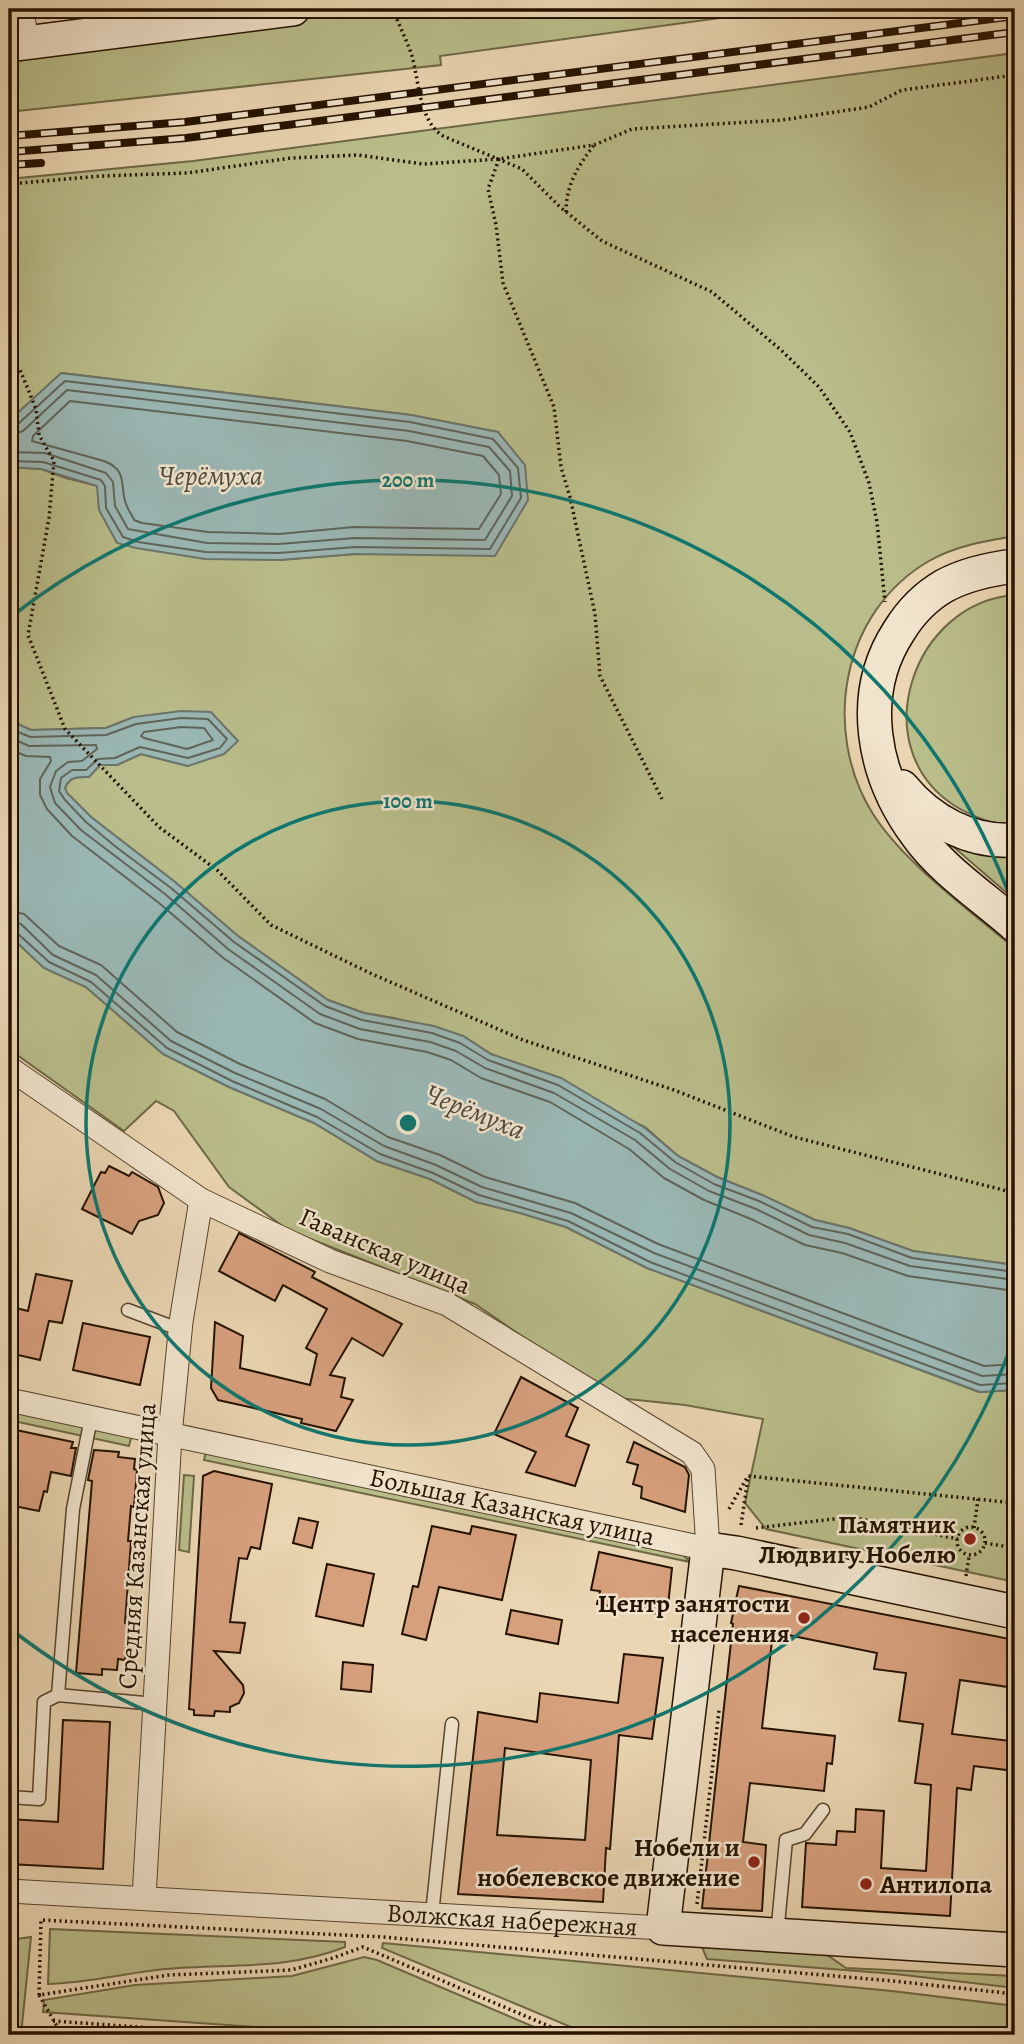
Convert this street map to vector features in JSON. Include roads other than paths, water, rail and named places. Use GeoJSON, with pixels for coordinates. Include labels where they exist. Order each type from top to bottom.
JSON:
{"type":"FeatureCollection","features":[{"type":"Feature","properties":{"kind":"street"},"geometry":{"type":"LineString","coordinates":[[21,9],[18,44],[293,9]]}},
{"type":"Feature","properties":{"kind":"street"},"geometry":{"type":"LineString","coordinates":[[1015,566],[990,569],[965,577],[943,587],[923,601],[907,618],[883,660],[875,685],[873,710],[876,744],[887,780],[917,835],[939,859],[1015,925]]}},
{"type":"Feature","properties":{"kind":"street"},"geometry":{"type":"LineString","coordinates":[[873,710],[881,747],[890,768],[915,803],[933,818],[959,831],[984,838],[1015,840]]}},
{"type":"Feature","properties":{"kind":"street","name":"Гаванская улица"},"geometry":{"type":"LineString","coordinates":[[9,1068],[201,1199],[330,1261],[447,1304],[692,1452],[703,1469],[728,1544]]}},
{"type":"Feature","properties":{"kind":"street","name":"Средняя Казанская улица"},"geometry":{"type":"LineString","coordinates":[[144,1898],[170,1434],[181,1330],[201,1199]]}},
{"type":"Feature","properties":{"kind":"street","name":"Большая Казанская улица"},"geometry":{"type":"LineString","coordinates":[[9,1400],[728,1544],[1015,1612]]}},
{"type":"Feature","properties":{"kind":"street"},"geometry":{"type":"LineString","coordinates":[[663,1928],[728,1544]]}},
{"type":"Feature","properties":{"kind":"street","name":"Волжская набережная"},"geometry":{"type":"LineString","coordinates":[[9,1891],[1015,1950]]}},
{"type":"Feature","properties":{"kind":"lane"},"geometry":{"type":"LineString","coordinates":[[128,1310],[181,1330]]}},
{"type":"Feature","properties":{"kind":"lane"},"geometry":{"type":"LineString","coordinates":[[58,1695],[74,1509],[91,1418]]}},
{"type":"Feature","properties":{"kind":"lane"},"geometry":{"type":"LineString","coordinates":[[9,1797],[39,1799],[44,1702],[58,1695],[155,1704]]}},
{"type":"Feature","properties":{"kind":"lane"},"geometry":{"type":"LineString","coordinates":[[432,1914],[452,1724]]}},
{"type":"Feature","properties":{"kind":"lane"},"geometry":{"type":"LineString","coordinates":[[776,1935],[786,1840],[805,1834],[824,1810]]}},
{"type":"Feature","properties":{"kind":"water","name":"Черёмуха"},"geometry":{"type":"Polygon","coordinates":[[[61,373],[411,415],[498,432],[525,465],[528,500],[495,556],[355,554],[279,560],[205,559],[117,543],[99,510],[97,486],[41,469],[9,467],[9,421],[61,373]]]}},
{"type":"Feature","properties":{"kind":"water","name":"Черёмуха"},"geometry":{"type":"Polygon","coordinates":[[[181,711],[211,712],[238,741],[224,754],[188,766],[141,754],[117,765],[100,765],[89,777],[78,777],[69,781],[65,788],[67,793],[91,817],[175,882],[238,936],[328,1000],[364,1013],[434,1026],[463,1036],[491,1054],[561,1078],[645,1128],[678,1156],[717,1177],[815,1220],[849,1228],[913,1251],[1015,1265],[1015,1390],[980,1392],[647,1268],[566,1227],[476,1202],[430,1179],[377,1161],[314,1123],[229,1087],[163,1054],[86,987],[44,968],[9,935],[9,720],[31,730],[106,728],[134,717],[181,711]]]}},
{"type":"Feature","properties":{"kind":"railway"},"geometry":{"type":"LineString","coordinates":[[9,136],[185,122],[1015,16]]}},
{"type":"Feature","properties":{"kind":"railway"},"geometry":{"type":"LineString","coordinates":[[9,152],[186,138],[1015,32]]}},
{"type":"Feature","properties":{"kind":"railway"},"geometry":{"type":"LineString","coordinates":[[9,165],[41,163]]}},
{"type":"Feature","properties":{"kind":"place","name":"Памятник Людвигу Нобелю"},"geometry":{"type":"Point","coordinates":[970,1539]}},
{"type":"Feature","properties":{"kind":"place","name":"Центр занятости населения"},"geometry":{"type":"Point","coordinates":[804,1618]}},
{"type":"Feature","properties":{"kind":"place","name":"Нобели и нобелевское движение"},"geometry":{"type":"Point","coordinates":[754,1862]}},
{"type":"Feature","properties":{"kind":"place","name":"Антилопа"},"geometry":{"type":"Point","coordinates":[866,1884]}}]}
